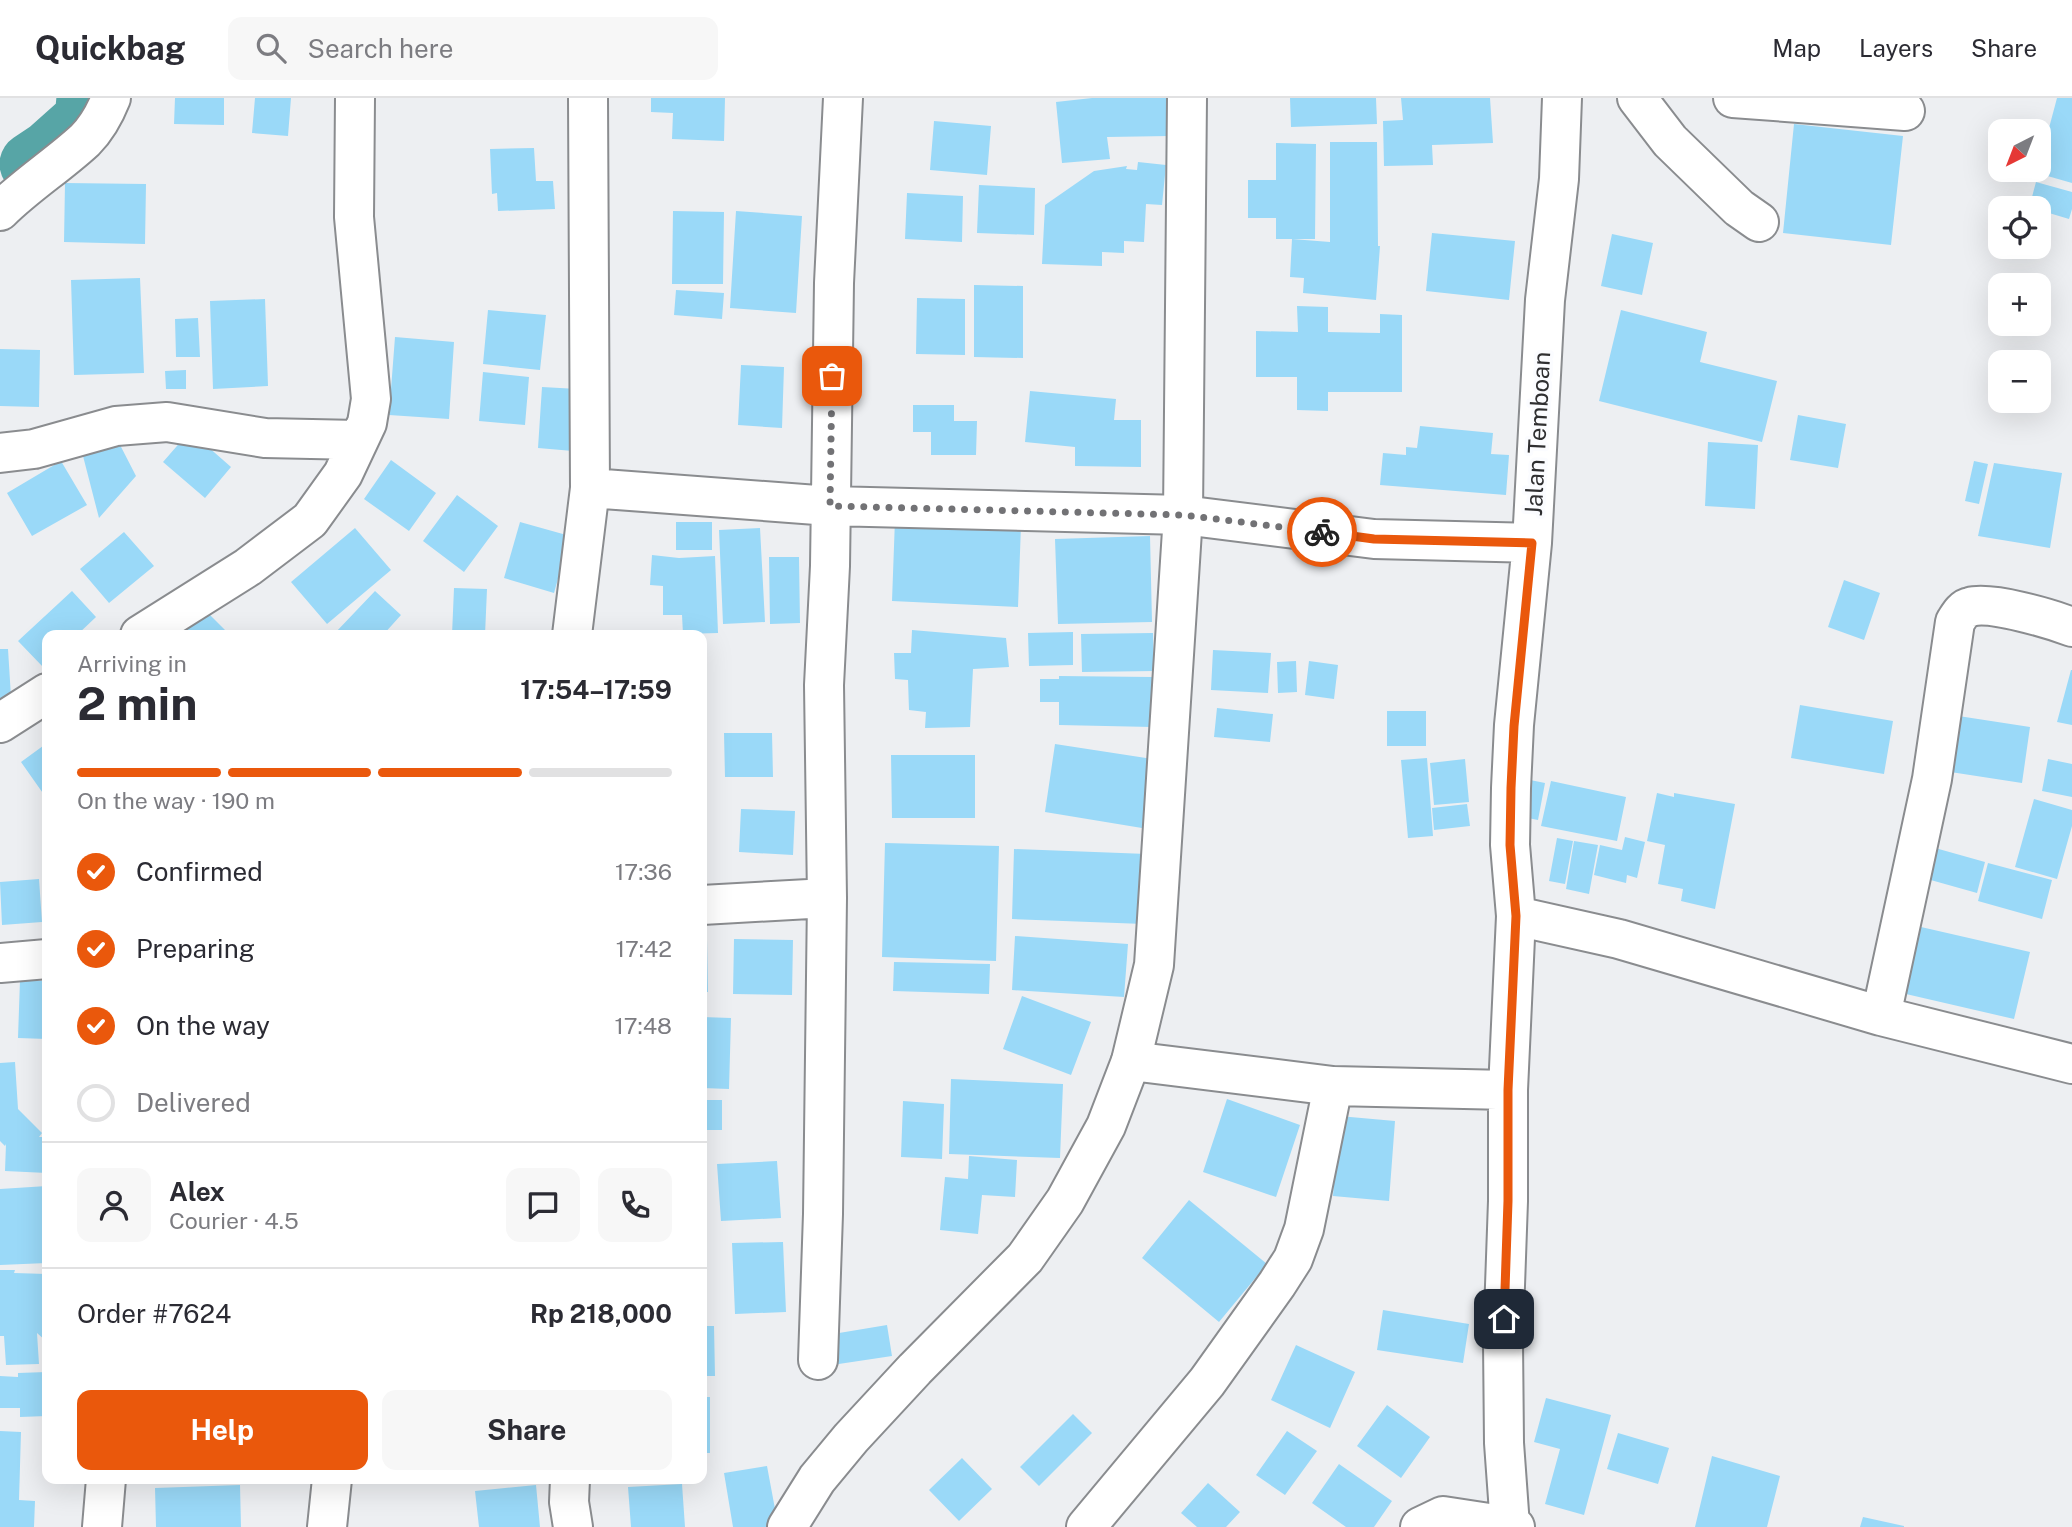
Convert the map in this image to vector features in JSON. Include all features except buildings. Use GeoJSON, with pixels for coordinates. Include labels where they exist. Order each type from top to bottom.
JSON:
{"type":"FeatureCollection","features":[{"type":"Feature","properties":{"kind":"street"},"geometry":{"type":"LineString","coordinates":[[0,211],[18,193],[86,139],[103,116],[111,98]]}},
{"type":"Feature","properties":{"kind":"street"},"geometry":{"type":"LineString","coordinates":[[147,630],[248,567],[310,520],[343,474],[366,423],[371,399],[354,217],[355,98]]}},
{"type":"Feature","properties":{"kind":"street"},"geometry":{"type":"LineString","coordinates":[[573,630],[590,488],[588,98]]}},
{"type":"Feature","properties":{"kind":"street"},"geometry":{"type":"LineString","coordinates":[[818,1360],[827,898],[824,685],[830,566],[834,283],[843,98]]}},
{"type":"Feature","properties":{"kind":"street"},"geometry":{"type":"LineString","coordinates":[[787,1527],[817,1479],[851,1438],[1025,1258],[1065,1201],[1106,1126],[1131,1061],[1154,965],[1183,515],[1187,98]]}},
{"type":"Feature","properties":{"kind":"street","name":"Jalan Temboan"},"geometry":{"type":"LineString","coordinates":[[1512,1526],[1504,1443],[1503,1342],[1508,1201],[1508,1090],[1516,916],[1510,845],[1511,775],[1532,543],[1543,340],[1559,179],[1562,98]]}},
{"type":"Feature","properties":{"kind":"street"},"geometry":{"type":"LineString","coordinates":[[1637,98],[1671,141],[1739,208],[1759,222]]}},
{"type":"Feature","properties":{"kind":"street"},"geometry":{"type":"LineString","coordinates":[[1733,98],[1905,111]]}},
{"type":"Feature","properties":{"kind":"street"},"geometry":{"type":"LineString","coordinates":[[0,453],[34,449],[116,426],[167,422],[265,438],[358,440]]}},
{"type":"Feature","properties":{"kind":"street"},"geometry":{"type":"LineString","coordinates":[[590,488],[830,506],[1183,515],[1374,539],[1532,543]]}},
{"type":"Feature","properties":{"kind":"street"},"geometry":{"type":"LineString","coordinates":[[1881,1016],[1932,779],[1955,622],[1968,607],[1981,606],[2028,614],[2072,626]]}},
{"type":"Feature","properties":{"kind":"street"},"geometry":{"type":"LineString","coordinates":[[0,723],[42,696]]}},
{"type":"Feature","properties":{"kind":"street"},"geometry":{"type":"LineString","coordinates":[[707,905],[827,898]]}},
{"type":"Feature","properties":{"kind":"street"},"geometry":{"type":"LineString","coordinates":[[1516,916],[1619,939],[1881,1016],[2072,1064]]}},
{"type":"Feature","properties":{"kind":"street"},"geometry":{"type":"LineString","coordinates":[[0,963],[42,959]]}},
{"type":"Feature","properties":{"kind":"street"},"geometry":{"type":"LineString","coordinates":[[1131,1061],[1333,1086],[1508,1090]]}},
{"type":"Feature","properties":{"kind":"street"},"geometry":{"type":"LineString","coordinates":[[1086,1527],[1206,1382],[1293,1259],[1304,1229],[1333,1086]]}},
{"type":"Feature","properties":{"kind":"street"},"geometry":{"type":"LineString","coordinates":[[102,1527],[106,1484]]}},
{"type":"Feature","properties":{"kind":"street"},"geometry":{"type":"LineString","coordinates":[[327,1527],[331,1484]]}},
{"type":"Feature","properties":{"kind":"street"},"geometry":{"type":"LineString","coordinates":[[570,1484],[569,1502],[573,1527]]}},
{"type":"Feature","properties":{"kind":"street"},"geometry":{"type":"LineString","coordinates":[[1420,1527],[1443,1516],[1512,1526]]}},
{"type":"Feature","properties":{"kind":"waterway"},"geometry":{"type":"LineString","coordinates":[[31,164],[49,152],[86,119],[88,98]]}},
{"type":"Feature","properties":{"kind":"way so far"},"geometry":{"type":"LineString","coordinates":[[832,376],[830,506],[1183,515],[1322,532]]}},
{"type":"Feature","properties":{"kind":"route"},"geometry":{"type":"LineString","coordinates":[[1322,532],[1374,539],[1532,543],[1514,726],[1511,788],[1510,845],[1516,916],[1508,1090],[1504,1319]]}}]}
